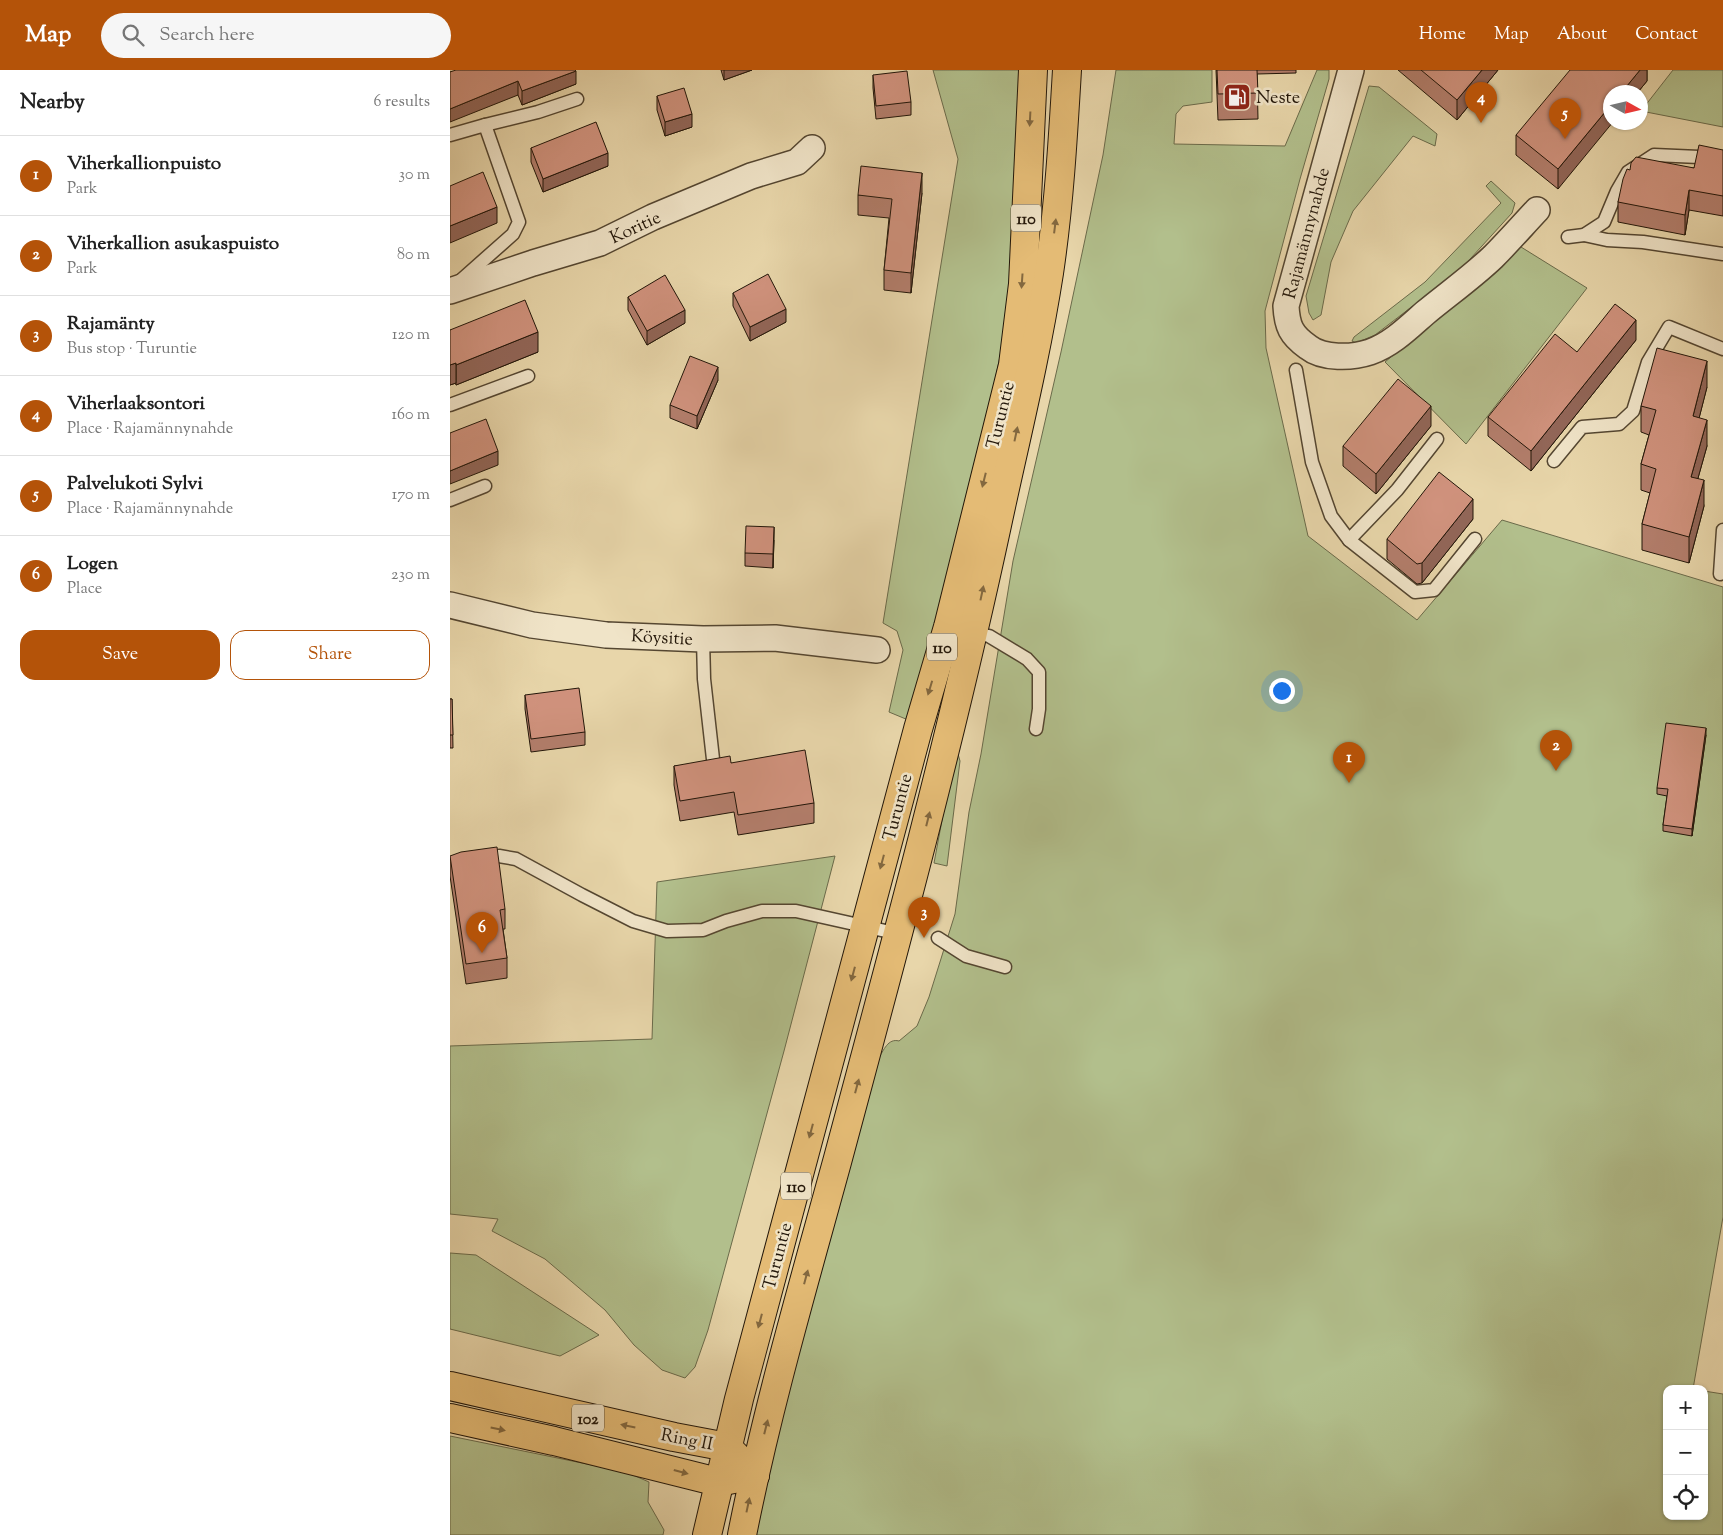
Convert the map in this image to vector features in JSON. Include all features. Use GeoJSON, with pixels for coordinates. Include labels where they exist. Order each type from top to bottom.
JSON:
{"type":"FeatureCollection","features":[{"type":"Feature","properties":{"kind":"main road","name":"Turuntie"},"geometry":{"type":"LineString","coordinates":[[742,1535],[790,1333],[898,934],[949,737],[961,630],[1013,365],[1022,284],[1033,70]]}},
{"type":"Feature","properties":{"kind":"main road","name":"Turuntie"},"geometry":{"type":"LineString","coordinates":[[707,1535],[727,1447],[918,729],[961,630],[1030,368],[1049,274],[1059,194],[1067,70]]}},
{"type":"Feature","properties":{"kind":"main road","name":"Ring II"},"geometry":{"type":"LineString","coordinates":[[450,1386],[674,1437],[727,1447],[755,1475]]}},
{"type":"Feature","properties":{"kind":"main road","name":"Ring II"},"geometry":{"type":"LineString","coordinates":[[450,1418],[554,1441],[718,1482],[755,1475]]}},
{"type":"Feature","properties":{"kind":"street","name":"Rajamännynahde"},"geometry":{"type":"LineString","coordinates":[[1351,70],[1286,306],[1287,318],[1292,333],[1314,352],[1334,356],[1356,356],[1371,352],[1396,337],[1492,257],[1537,210]]}},
{"type":"Feature","properties":{"kind":"street","name":"Koritie"},"geometry":{"type":"LineString","coordinates":[[450,290],[600,243],[653,217],[751,176],[797,162],[812,148]]}},
{"type":"Feature","properties":{"kind":"street","name":"Köysitie"},"geometry":{"type":"LineString","coordinates":[[450,605],[532,625],[606,635],[703,639],[775,638],[877,650]]}},
{"type":"Feature","properties":{"kind":"lane"},"geometry":{"type":"LineString","coordinates":[[450,135],[538,112],[577,99]]}},
{"type":"Feature","properties":{"kind":"lane"},"geometry":{"type":"LineString","coordinates":[[450,290],[513,234],[519,222],[485,125]]}},
{"type":"Feature","properties":{"kind":"lane"},"geometry":{"type":"LineString","coordinates":[[1584,235],[1604,222],[1617,190],[1628,172],[1654,155],[1699,157],[1723,161]]}},
{"type":"Feature","properties":{"kind":"lane"},"geometry":{"type":"LineString","coordinates":[[1568,237],[1584,235],[1607,240],[1643,242],[1723,254]]}},
{"type":"Feature","properties":{"kind":"lane"},"geometry":{"type":"LineString","coordinates":[[1554,461],[1582,427],[1619,424],[1633,411],[1648,362],[1669,327],[1723,349]]}},
{"type":"Feature","properties":{"kind":"lane"},"geometry":{"type":"LineString","coordinates":[[1296,370],[1312,462],[1330,516],[1350,540],[1415,592],[1434,590],[1475,539]]}},
{"type":"Feature","properties":{"kind":"lane"},"geometry":{"type":"LineString","coordinates":[[450,404],[528,376]]}},
{"type":"Feature","properties":{"kind":"lane"},"geometry":{"type":"LineString","coordinates":[[1350,540],[1397,490],[1437,440]]}},
{"type":"Feature","properties":{"kind":"lane"},"geometry":{"type":"LineString","coordinates":[[450,500],[485,486]]}},
{"type":"Feature","properties":{"kind":"lane"},"geometry":{"type":"LineString","coordinates":[[1720,574],[1723,530]]}},
{"type":"Feature","properties":{"kind":"lane"},"geometry":{"type":"LineString","coordinates":[[961,630],[989,636],[1027,659],[1039,672],[1039,709],[1036,729]]}},
{"type":"Feature","properties":{"kind":"lane"},"geometry":{"type":"LineString","coordinates":[[703,639],[704,679],[714,768]]}},
{"type":"Feature","properties":{"kind":"lane"},"geometry":{"type":"LineString","coordinates":[[450,868],[462,863],[499,856],[516,859],[582,896],[633,921],[666,931],[703,930],[726,921],[762,911],[796,911],[898,934]]}},
{"type":"Feature","properties":{"kind":"lane"},"geometry":{"type":"LineString","coordinates":[[938,938],[966,956],[1005,967]]}},
{"type":"Feature","properties":{"kind":"green space"},"geometry":{"type":"Polygon","coordinates":[[[933,70],[1025,70],[1010,309],[947,608],[913,722],[889,712],[903,650],[897,631],[883,623],[958,159],[933,70]]]}},
{"type":"Feature","properties":{"kind":"green space"},"geometry":{"type":"Polygon","coordinates":[[[1116,70],[1212,70],[1212,102],[1183,106],[1176,114],[1174,144],[1285,146],[1317,70],[1329,70],[1329,79],[1265,311],[1266,348],[1308,536],[1417,620],[1502,520],[1723,587],[1723,1217],[1694,1385],[1663,1385],[1663,1520],[1708,1520],[1708,1392],[1723,1394],[1723,1535],[751,1535],[779,1419],[878,1059],[889,1043],[899,1041],[917,1026],[929,997],[955,914],[969,812],[981,754],[1013,561],[1061,352],[1103,155],[1116,70]]]}},
{"type":"Feature","properties":{"kind":"green space"},"geometry":{"type":"Polygon","coordinates":[[[1673,70],[1723,70],[1723,127],[1648,112],[1648,102],[1673,70]]]}},
{"type":"Feature","properties":{"kind":"green space"},"geometry":{"type":"Polygon","coordinates":[[[1369,86],[1379,87],[1437,134],[1435,146],[1413,136],[1353,211],[1331,262],[1321,315],[1313,320],[1309,313],[1306,296],[1369,86]]]}},
{"type":"Feature","properties":{"kind":"green space"},"geometry":{"type":"Polygon","coordinates":[[[1491,181],[1515,203],[1512,213],[1461,269],[1375,335],[1356,343],[1352,341],[1354,337],[1425,282],[1501,203],[1486,186],[1491,181]]]}},
{"type":"Feature","properties":{"kind":"green space"},"geometry":{"type":"Polygon","coordinates":[[[1521,247],[1587,288],[1466,444],[1385,362],[1521,247]]]}},
{"type":"Feature","properties":{"kind":"green space"},"geometry":{"type":"Polygon","coordinates":[[[955,751],[960,761],[947,866],[934,863],[955,751]]]}},
{"type":"Feature","properties":{"kind":"green space"},"geometry":{"type":"Polygon","coordinates":[[[835,856],[708,1330],[695,1367],[685,1378],[662,1370],[634,1345],[605,1310],[545,1259],[492,1231],[498,1219],[450,1214],[450,1046],[652,1039],[657,882],[835,856]]]}},
{"type":"Feature","properties":{"kind":"green space"},"geometry":{"type":"Polygon","coordinates":[[[450,1253],[476,1255],[599,1335],[560,1356],[450,1329],[450,1253]]]}},
{"type":"Feature","properties":{"kind":"green space"},"geometry":{"type":"Polygon","coordinates":[[[450,1436],[626,1472],[649,1482],[648,1502],[664,1530],[663,1535],[450,1535],[450,1436]]]}},
{"type":"Feature","properties":{"kind":"building"},"geometry":{"type":"Polygon","coordinates":[[[456,70],[576,71],[522,91],[518,81],[450,109],[450,72],[456,70]]]}},
{"type":"Feature","properties":{"kind":"building"},"geometry":{"type":"Polygon","coordinates":[[[1217,70],[1257,70],[1258,93],[1218,94],[1217,70]]]}},
{"type":"Feature","properties":{"kind":"building"},"geometry":{"type":"Polygon","coordinates":[[[1421,70],[1482,70],[1457,100],[1421,70]]]}},
{"type":"Feature","properties":{"kind":"building"},"geometry":{"type":"Polygon","coordinates":[[[1570,70],[1640,70],[1628,85],[1603,85],[1603,114],[1558,169],[1516,135],[1570,70]]]}},
{"type":"Feature","properties":{"kind":"building"},"geometry":{"type":"Polygon","coordinates":[[[907,71],[911,102],[876,106],[873,75],[907,71]]]}},
{"type":"Feature","properties":{"kind":"building"},"geometry":{"type":"Polygon","coordinates":[[[684,88],[692,114],[665,122],[657,96],[684,88]]]}},
{"type":"Feature","properties":{"kind":"building"},"geometry":{"type":"Polygon","coordinates":[[[596,122],[608,153],[543,179],[531,148],[596,122]]]}},
{"type":"Feature","properties":{"kind":"building"},"geometry":{"type":"Polygon","coordinates":[[[1699,145],[1723,150],[1723,196],[1689,190],[1685,215],[1618,202],[1627,169],[1630,170],[1631,163],[1636,157],[1694,168],[1699,145]]]}},
{"type":"Feature","properties":{"kind":"building"},"geometry":{"type":"Polygon","coordinates":[[[861,166],[922,173],[911,273],[884,270],[892,199],[858,195],[861,166]]]}},
{"type":"Feature","properties":{"kind":"building"},"geometry":{"type":"Polygon","coordinates":[[[483,172],[497,207],[450,226],[450,186],[483,172]]]}},
{"type":"Feature","properties":{"kind":"building"},"geometry":{"type":"Polygon","coordinates":[[[768,274],[786,309],[750,327],[733,293],[768,274]]]}},
{"type":"Feature","properties":{"kind":"building"},"geometry":{"type":"Polygon","coordinates":[[[665,275],[685,310],[647,331],[628,297],[665,275]]]}},
{"type":"Feature","properties":{"kind":"building"},"geometry":{"type":"Polygon","coordinates":[[[525,300],[538,332],[456,365],[456,363],[450,365],[450,330],[525,300]]]}},
{"type":"Feature","properties":{"kind":"building"},"geometry":{"type":"Polygon","coordinates":[[[1615,304],[1636,320],[1531,451],[1488,417],[1555,334],[1577,352],[1615,304]]]}},
{"type":"Feature","properties":{"kind":"building"},"geometry":{"type":"Polygon","coordinates":[[[1657,348],[1707,361],[1693,416],[1707,420],[1691,477],[1704,480],[1689,537],[1642,524],[1656,469],[1641,464],[1656,410],[1641,406],[1657,348]]]}},
{"type":"Feature","properties":{"kind":"building"},"geometry":{"type":"Polygon","coordinates":[[[690,356],[718,367],[697,416],[670,405],[690,356]]]}},
{"type":"Feature","properties":{"kind":"building"},"geometry":{"type":"Polygon","coordinates":[[[1398,379],[1431,406],[1376,474],[1343,446],[1398,379]]]}},
{"type":"Feature","properties":{"kind":"building"},"geometry":{"type":"Polygon","coordinates":[[[486,419],[498,451],[450,471],[450,433],[486,419]]]}},
{"type":"Feature","properties":{"kind":"building"},"geometry":{"type":"Polygon","coordinates":[[[1439,472],[1473,499],[1422,563],[1417,564],[1387,539],[1439,472]]]}},
{"type":"Feature","properties":{"kind":"building"},"geometry":{"type":"Polygon","coordinates":[[[746,526],[774,527],[773,554],[745,553],[746,526]]]}},
{"type":"Feature","properties":{"kind":"building"},"geometry":{"type":"Polygon","coordinates":[[[579,688],[585,732],[531,739],[525,695],[579,688]]]}},
{"type":"Feature","properties":{"kind":"building"},"geometry":{"type":"Polygon","coordinates":[[[450,699],[452,699],[453,735],[450,735],[450,699]]]}},
{"type":"Feature","properties":{"kind":"building"},"geometry":{"type":"Polygon","coordinates":[[[1666,723],[1706,728],[1692,829],[1663,825],[1668,789],[1657,788],[1666,723]]]}},
{"type":"Feature","properties":{"kind":"building"},"geometry":{"type":"Polygon","coordinates":[[[805,750],[814,803],[738,815],[734,792],[680,801],[674,766],[730,756],[731,763],[805,750]]]}},
{"type":"Feature","properties":{"kind":"building"},"geometry":{"type":"Polygon","coordinates":[[[497,847],[505,909],[500,910],[507,958],[466,964],[450,856],[461,852],[497,847]]]}},
{"type":"Feature","properties":{"kind":"place","name":"Neste"},"geometry":{"type":"Point","coordinates":[1237,97]}},
{"type":"Feature","properties":{"kind":"place","name":"Viherlaaksontori"},"geometry":{"type":"Point","coordinates":[1481,123]}},
{"type":"Feature","properties":{"kind":"place","name":"Palvelukoti Sylvi"},"geometry":{"type":"Point","coordinates":[1565,139]}},
{"type":"Feature","properties":{"kind":"place","name":"Viherkallion asukaspuisto"},"geometry":{"type":"Point","coordinates":[1556,771]}},
{"type":"Feature","properties":{"kind":"place","name":"Viherkallionpuisto"},"geometry":{"type":"Point","coordinates":[1349,783]}},
{"type":"Feature","properties":{"kind":"place","name":"Rajamänty"},"geometry":{"type":"Point","coordinates":[924,938]}},
{"type":"Feature","properties":{"kind":"place","name":"Logen"},"geometry":{"type":"Point","coordinates":[482,953]}}]}
